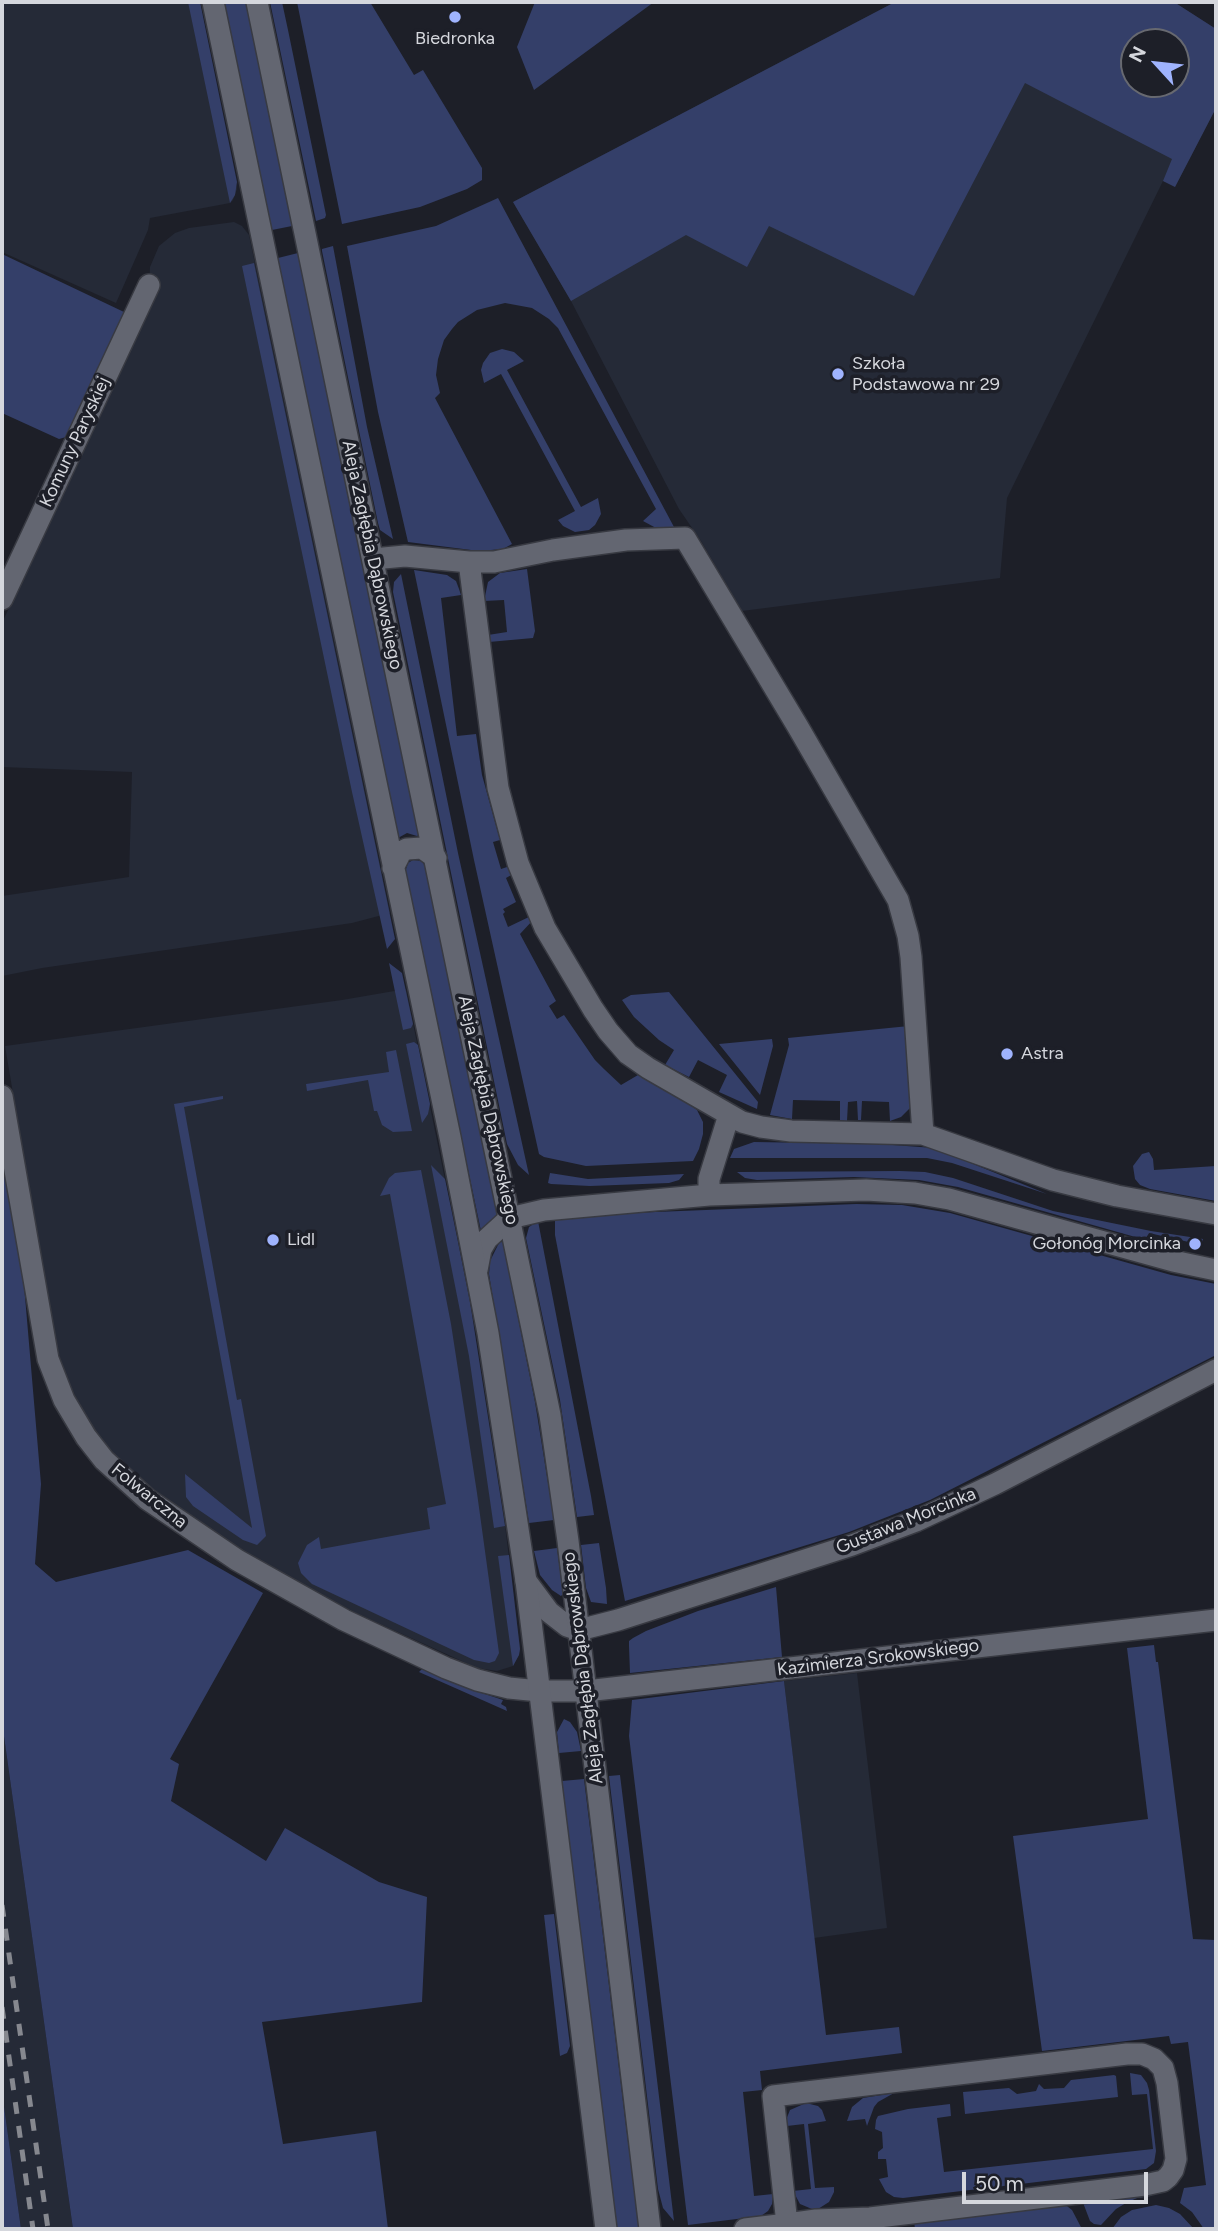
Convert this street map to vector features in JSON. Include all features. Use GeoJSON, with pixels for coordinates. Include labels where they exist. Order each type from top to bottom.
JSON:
{"type":"FeatureCollection","features":[{"type":"Feature","properties":{"kind":"street"},"geometry":{"type":"LineString","coordinates":[[213,2],[477,1270],[526,1581],[606,2229]]}},
{"type":"Feature","properties":{"kind":"street","name":"Aleja Zagłębia Dąbrowskiego"},"geometry":{"type":"LineString","coordinates":[[257,2],[550,1415],[579,1630],[650,2229]]}},
{"type":"Feature","properties":{"kind":"street","name":"Komuny Paryskiej"},"geometry":{"type":"LineString","coordinates":[[2,599],[149,285]]}},
{"type":"Feature","properties":{"kind":"street"},"geometry":{"type":"LineString","coordinates":[[373,559],[405,556],[494,562],[552,550],[626,540],[685,538],[898,900],[911,957],[923,1134]]}},
{"type":"Feature","properties":{"kind":"street"},"geometry":{"type":"LineString","coordinates":[[469,562],[498,788],[519,863],[545,928],[593,1009],[628,1054],[742,1122],[791,1131],[923,1134],[1053,1180],[1109,1194],[1216,1214]]}},
{"type":"Feature","properties":{"kind":"street"},"geometry":{"type":"LineString","coordinates":[[393,868],[401,852],[407,849],[422,848],[436,858]]}},
{"type":"Feature","properties":{"kind":"street","name":"Folwarczna"},"geometry":{"type":"LineString","coordinates":[[2,1097],[48,1359],[55,1381],[72,1415],[104,1460],[147,1499],[237,1560],[344,1620],[477,1680],[509,1688],[539,1691]]}},
{"type":"Feature","properties":{"kind":"street"},"geometry":{"type":"LineString","coordinates":[[709,1195],[709,1179],[729,1115]]}},
{"type":"Feature","properties":{"kind":"street"},"geometry":{"type":"LineString","coordinates":[[477,1270],[481,1249],[487,1239],[509,1218],[544,1210],[709,1195],[866,1190],[915,1193],[974,1205],[1173,1261],[1216,1270]]}},
{"type":"Feature","properties":{"kind":"street","name":"Gustawa Morcinka"},"geometry":{"type":"LineString","coordinates":[[579,1630],[852,1545],[916,1521],[995,1484],[1216,1370]]}},
{"type":"Feature","properties":{"kind":"street"},"geometry":{"type":"LineString","coordinates":[[526,1581],[549,1612],[567,1626],[579,1630]]}},
{"type":"Feature","properties":{"kind":"street","name":"Kazimierza Srokowskiego"},"geometry":{"type":"LineString","coordinates":[[539,1691],[586,1691],[1216,1619]]}},
{"type":"Feature","properties":{"kind":"street"},"geometry":{"type":"LineString","coordinates":[[745,2229],[787,2224],[816,2220],[870,2218],[1163,2181],[1173,2170],[1176,2159],[1163,2068],[1154,2059],[1142,2054],[1128,2054],[773,2096],[787,2224]]}},
{"type":"Feature","properties":{"kind":"shaded area"},"geometry":{"type":"Polygon","coordinates":[[[2,2],[200,2],[237,189],[230,203],[150,218],[148,230],[116,303],[2,252],[2,2]]]}},
{"type":"Feature","properties":{"kind":"shaded area"},"geometry":{"type":"Polygon","coordinates":[[[188,2],[200,2],[237,182],[235,195],[230,203],[188,2]]]}},
{"type":"Feature","properties":{"kind":"shaded area"},"geometry":{"type":"Polygon","coordinates":[[[224,2],[246,2],[292,226],[272,230],[224,2]]]}},
{"type":"Feature","properties":{"kind":"shaded area"},"geometry":{"type":"Polygon","coordinates":[[[270,2],[282,2],[288,30],[326,215],[316,221],[270,2]]]}},
{"type":"Feature","properties":{"kind":"shaded area"},"geometry":{"type":"Polygon","coordinates":[[[297,2],[370,2],[414,75],[423,70],[482,168],[482,180],[467,189],[420,207],[342,224],[297,2]]]}},
{"type":"Feature","properties":{"kind":"shaded area"},"geometry":{"type":"Polygon","coordinates":[[[535,2],[654,2],[534,90],[517,47],[535,2]]]}},
{"type":"Feature","properties":{"kind":"shaded area","name":"Szkoła Podstawowa nr 29"},"geometry":{"type":"Polygon","coordinates":[[[895,2],[1174,2],[1216,29],[1216,108],[1175,187],[1163,181],[1007,498],[1000,578],[742,611],[679,509],[571,301],[513,202],[895,2]]]}},
{"type":"Feature","properties":{"kind":"shaded area"},"geometry":{"type":"Polygon","coordinates":[[[895,2],[1174,2],[1216,29],[1216,108],[1175,187],[1163,181],[1172,159],[1025,83],[914,296],[769,226],[747,267],[686,235],[571,301],[513,202],[895,2]]]}},
{"type":"Feature","properties":{"kind":"shaded area"},"geometry":{"type":"Polygon","coordinates":[[[498,198],[674,527],[656,528],[643,521],[656,509],[558,328],[532,308],[505,303],[477,310],[452,329],[444,340],[438,359],[436,375],[440,393],[435,398],[512,544],[503,549],[479,551],[408,542],[378,412],[347,246],[436,226],[498,198]]]}},
{"type":"Feature","properties":{"kind":"shaded area"},"geometry":{"type":"Polygon","coordinates":[[[234,222],[242,226],[249,235],[390,913],[352,923],[2,976],[2,896],[129,877],[132,772],[2,767],[2,623],[148,309],[150,267],[159,246],[175,233],[189,228],[234,222]]]}},
{"type":"Feature","properties":{"kind":"shaded area"},"geometry":{"type":"Polygon","coordinates":[[[333,246],[367,427],[393,539],[380,530],[378,523],[322,251],[333,246]]]}},
{"type":"Feature","properties":{"kind":"shaded area"},"geometry":{"type":"Polygon","coordinates":[[[298,253],[419,835],[417,836],[407,833],[398,838],[278,258],[298,253]]]}},
{"type":"Feature","properties":{"kind":"shaded area"},"geometry":{"type":"Polygon","coordinates":[[[2,254],[124,312],[66,437],[59,439],[2,413],[2,254]]]}},
{"type":"Feature","properties":{"kind":"shaded area"},"geometry":{"type":"Polygon","coordinates":[[[254,263],[395,939],[387,949],[242,266],[254,263]]]}},
{"type":"Feature","properties":{"kind":"shaded area"},"geometry":{"type":"Polygon","coordinates":[[[502,349],[514,352],[524,361],[507,370],[581,507],[598,498],[601,514],[589,530],[575,532],[558,520],[575,511],[501,374],[484,383],[481,370],[483,363],[490,353],[502,349]]]}},
{"type":"Feature","properties":{"kind":"shaded area"},"geometry":{"type":"Polygon","coordinates":[[[527,569],[535,631],[533,638],[489,642],[488,635],[507,632],[504,600],[484,601],[488,582],[500,573],[527,569]]]}},
{"type":"Feature","properties":{"kind":"shaded area"},"geometry":{"type":"Polygon","coordinates":[[[414,570],[447,575],[456,581],[461,595],[441,598],[457,736],[476,734],[482,775],[500,840],[493,842],[501,869],[510,866],[513,874],[506,878],[516,902],[503,909],[508,927],[531,916],[533,920],[520,934],[556,1001],[549,1006],[557,1019],[564,1015],[604,1069],[621,1085],[638,1075],[697,1110],[703,1122],[703,1134],[693,1161],[586,1166],[539,1154],[414,570]]]}},
{"type":"Feature","properties":{"kind":"shaded area"},"geometry":{"type":"Polygon","coordinates":[[[401,574],[458,853],[529,1175],[518,1165],[507,1144],[393,592],[394,582],[401,574]]]}},
{"type":"Feature","properties":{"kind":"shaded area"},"geometry":{"type":"Polygon","coordinates":[[[413,860],[422,861],[427,870],[498,1219],[481,1231],[405,872],[408,863],[413,860]]]}},
{"type":"Feature","properties":{"kind":"shaded area"},"geometry":{"type":"Polygon","coordinates":[[[389,963],[402,973],[413,1024],[411,1028],[403,1030],[389,963]]]}},
{"type":"Feature","properties":{"kind":"shaded area"},"geometry":{"type":"Polygon","coordinates":[[[406,989],[470,1302],[505,1525],[520,1649],[513,1666],[497,1671],[477,1668],[356,1613],[241,1551],[144,1486],[93,1431],[64,1373],[54,1335],[5,1046],[406,989]]]}},
{"type":"Feature","properties":{"kind":"shaded area"},"geometry":{"type":"Polygon","coordinates":[[[669,992],[758,1102],[757,1109],[719,1092],[727,1075],[698,1060],[689,1077],[665,1065],[674,1050],[634,1017],[622,1000],[631,995],[669,992]]]}},
{"type":"Feature","properties":{"kind":"shaded area"},"geometry":{"type":"Polygon","coordinates":[[[909,1026],[912,1106],[901,1117],[890,1121],[889,1102],[862,1101],[861,1120],[858,1120],[857,1101],[848,1102],[847,1121],[840,1120],[840,1101],[793,1100],[792,1119],[770,1115],[789,1045],[788,1038],[909,1026]]]}},
{"type":"Feature","properties":{"kind":"shaded area"},"geometry":{"type":"Polygon","coordinates":[[[772,1039],[773,1046],[760,1095],[719,1044],[772,1039]]]}},
{"type":"Feature","properties":{"kind":"shaded area"},"geometry":{"type":"Polygon","coordinates":[[[414,1042],[418,1045],[430,1104],[422,1123],[406,1044],[414,1042]]]}},
{"type":"Feature","properties":{"kind":"shaded area"},"geometry":{"type":"Polygon","coordinates":[[[396,1050],[412,1131],[393,1132],[382,1125],[377,1111],[374,1111],[368,1080],[307,1091],[306,1084],[389,1072],[386,1052],[396,1050]]]}},
{"type":"Feature","properties":{"kind":"shaded area"},"geometry":{"type":"Polygon","coordinates":[[[223,1096],[223,1099],[184,1107],[237,1400],[241,1399],[266,1536],[257,1545],[243,1540],[193,1506],[186,1497],[185,1474],[252,1528],[174,1104],[223,1096]]]}},
{"type":"Feature","properties":{"kind":"shaded area"},"geometry":{"type":"Polygon","coordinates":[[[754,1142],[879,1144],[934,1148],[1047,1194],[952,1163],[927,1158],[730,1158],[734,1149],[754,1142]]]}},
{"type":"Feature","properties":{"kind":"shaded area"},"geometry":{"type":"Polygon","coordinates":[[[1149,1152],[1154,1170],[1216,1166],[1216,1201],[1140,1185],[1135,1179],[1133,1166],[1142,1154],[1149,1152]]]}},
{"type":"Feature","properties":{"kind":"shaded area"},"geometry":{"type":"Polygon","coordinates":[[[2,1163],[23,1273],[41,1484],[35,1564],[56,1582],[188,1550],[263,1593],[170,1759],[179,1764],[171,1801],[266,1861],[285,1828],[379,1882],[427,1897],[422,2002],[262,2022],[283,2144],[376,2131],[388,2229],[73,2229],[2,1722],[2,1163]]]}},
{"type":"Feature","properties":{"kind":"shaded area"},"geometry":{"type":"Polygon","coordinates":[[[431,1165],[445,1179],[458,1242],[505,1526],[494,1528],[469,1356],[431,1165]]]}},
{"type":"Feature","properties":{"kind":"shaded area"},"geometry":{"type":"Polygon","coordinates":[[[421,1170],[451,1324],[477,1493],[499,1653],[495,1661],[489,1663],[474,1660],[312,1584],[301,1573],[298,1563],[307,1545],[319,1537],[321,1549],[430,1529],[427,1508],[446,1504],[390,1194],[380,1196],[389,1178],[395,1173],[421,1170]]]}},
{"type":"Feature","properties":{"kind":"shaded area"},"geometry":{"type":"Polygon","coordinates":[[[737,1172],[925,1172],[953,1178],[1053,1211],[1203,1239],[1202,1245],[1149,1233],[1146,1240],[958,1187],[919,1180],[854,1177],[757,1180],[745,1178],[737,1172]]]}},
{"type":"Feature","properties":{"kind":"shaded area"},"geometry":{"type":"Polygon","coordinates":[[[550,1173],[588,1179],[684,1174],[679,1180],[669,1183],[590,1186],[551,1184],[548,1183],[550,1173]]]}},
{"type":"Feature","properties":{"kind":"shaded area"},"geometry":{"type":"Polygon","coordinates":[[[856,1204],[902,1205],[950,1213],[1171,1275],[1216,1284],[1216,1355],[930,1500],[849,1532],[625,1601],[555,1235],[555,1216],[856,1204]]]}},
{"type":"Feature","properties":{"kind":"shaded area"},"geometry":{"type":"Polygon","coordinates":[[[538,1221],[594,1515],[577,1517],[560,1400],[526,1238],[529,1227],[538,1221]]]}},
{"type":"Feature","properties":{"kind":"shaded area"},"geometry":{"type":"Polygon","coordinates":[[[500,1241],[503,1243],[535,1402],[554,1520],[529,1523],[489,1274],[490,1261],[500,1241]]]}},
{"type":"Feature","properties":{"kind":"shaded area"},"geometry":{"type":"Polygon","coordinates":[[[599,1543],[607,1604],[591,1602],[586,1588],[581,1545],[599,1543]]]}},
{"type":"Feature","properties":{"kind":"shaded area"},"geometry":{"type":"Polygon","coordinates":[[[557,1548],[563,1594],[561,1596],[552,1590],[540,1575],[534,1551],[557,1548]]]}},
{"type":"Feature","properties":{"kind":"shaded area"},"geometry":{"type":"Polygon","coordinates":[[[509,1555],[520,1649],[513,1666],[498,1556],[509,1555]]]}},
{"type":"Feature","properties":{"kind":"shaded area"},"geometry":{"type":"Polygon","coordinates":[[[776,1587],[782,1657],[630,1673],[629,1641],[633,1638],[698,1611],[776,1587]]]}},
{"type":"Feature","properties":{"kind":"shaded area"},"geometry":{"type":"Polygon","coordinates":[[[1154,1645],[1193,1939],[1216,1940],[1216,2229],[1204,2229],[1192,2212],[1180,2203],[1184,2188],[1206,2185],[1188,2042],[1171,2044],[1169,2036],[1042,2051],[1013,1836],[1148,1819],[1127,1648],[1154,1645]]]}},
{"type":"Feature","properties":{"kind":"shaded area"},"geometry":{"type":"Polygon","coordinates":[[[423,1668],[503,1700],[501,1704],[507,1711],[419,1672],[423,1668]]]}},
{"type":"Feature","properties":{"kind":"shaded area"},"geometry":{"type":"Polygon","coordinates":[[[857,1673],[887,1928],[814,1938],[784,1681],[857,1673]]]}},
{"type":"Feature","properties":{"kind":"shaded area"},"geometry":{"type":"Polygon","coordinates":[[[784,1681],[826,2035],[899,2027],[902,2053],[760,2071],[762,2090],[743,2092],[754,2196],[773,2194],[772,2204],[761,2216],[688,2225],[629,1736],[632,1700],[784,1681]]]}},
{"type":"Feature","properties":{"kind":"shaded area"},"geometry":{"type":"Polygon","coordinates":[[[564,1719],[570,1722],[577,1732],[581,1751],[559,1753],[557,1732],[564,1719]]]}},
{"type":"Feature","properties":{"kind":"shaded area"},"geometry":{"type":"Polygon","coordinates":[[[2,1722],[73,2229],[21,2229],[2,2092],[2,1722]]]}},
{"type":"Feature","properties":{"kind":"shaded area"},"geometry":{"type":"Polygon","coordinates":[[[620,1775],[674,2221],[663,2208],[658,2189],[609,1776],[620,1775]]]}},
{"type":"Feature","properties":{"kind":"shaded area"},"geometry":{"type":"Polygon","coordinates":[[[584,1779],[639,2229],[617,2229],[562,1781],[584,1779]]]}},
{"type":"Feature","properties":{"kind":"shaded area"},"geometry":{"type":"Polygon","coordinates":[[[554,1914],[570,2046],[567,2053],[560,2056],[544,1915],[554,1914]]]}},
{"type":"Feature","properties":{"kind":"shaded area"},"geometry":{"type":"Polygon","coordinates":[[[1130,2073],[1141,2075],[1149,2090],[1156,2151],[1154,2163],[1146,2169],[903,2198],[886,2192],[879,2179],[888,2177],[886,2159],[878,2159],[878,2152],[883,2148],[882,2132],[875,2129],[878,2116],[950,2104],[951,2116],[937,2118],[944,2172],[1153,2149],[1147,2094],[1132,2095],[1130,2073]]]}},
{"type":"Feature","properties":{"kind":"shaded area"},"geometry":{"type":"Polygon","coordinates":[[[1114,2075],[1118,2097],[965,2114],[963,2092],[1009,2088],[1017,2094],[1036,2091],[1039,2084],[1044,2089],[1064,2088],[1071,2080],[1114,2075]]]}},
{"type":"Feature","properties":{"kind":"shaded area"},"geometry":{"type":"Polygon","coordinates":[[[2,2092],[21,2229],[2,2229],[2,2092]]]}},
{"type":"Feature","properties":{"kind":"shaded area"},"geometry":{"type":"Polygon","coordinates":[[[894,2093],[878,2102],[867,2126],[865,2119],[847,2121],[852,2107],[863,2098],[894,2093]]]}},
{"type":"Feature","properties":{"kind":"shaded area"},"geometry":{"type":"Polygon","coordinates":[[[806,2103],[818,2106],[826,2121],[808,2124],[815,2188],[834,2187],[829,2202],[818,2209],[800,2204],[793,2191],[811,2189],[804,2124],[787,2126],[786,2120],[790,2110],[806,2103]]]}},
{"type":"Feature","properties":{"kind":"shaded area"},"geometry":{"type":"Polygon","coordinates":[[[1157,2192],[1126,2203],[1116,2209],[1101,2225],[1090,2221],[1082,2200],[1157,2192]]]}},
{"type":"Feature","properties":{"kind":"shaded area"},"geometry":{"type":"Polygon","coordinates":[[[1063,2203],[1072,2210],[1082,2229],[915,2229],[914,2221],[1063,2203]]]}},
{"type":"Feature","properties":{"kind":"shaded area"},"geometry":{"type":"Polygon","coordinates":[[[1156,2205],[1180,2214],[1194,2229],[1112,2229],[1121,2217],[1132,2210],[1156,2205]]]}},
{"type":"Feature","properties":{"kind":"railway"},"geometry":{"type":"LineString","coordinates":[[2,1905],[48,2229]]}},
{"type":"Feature","properties":{"kind":"railway"},"geometry":{"type":"LineString","coordinates":[[2,2007],[33,2229]]}},
{"type":"Feature","properties":{"kind":"place","name":"Biedronka"},"geometry":{"type":"Point","coordinates":[455,17]}},
{"type":"Feature","properties":{"kind":"place","name":"Szkoła Podstawowa nr 29"},"geometry":{"type":"Point","coordinates":[838,374]}},
{"type":"Feature","properties":{"kind":"place","name":"Astra"},"geometry":{"type":"Point","coordinates":[1007,1054]}},
{"type":"Feature","properties":{"kind":"place","name":"Lidl"},"geometry":{"type":"Point","coordinates":[273,1240]}},
{"type":"Feature","properties":{"kind":"place","name":"Gołonóg Morcinka"},"geometry":{"type":"Point","coordinates":[1195,1244]}}]}
